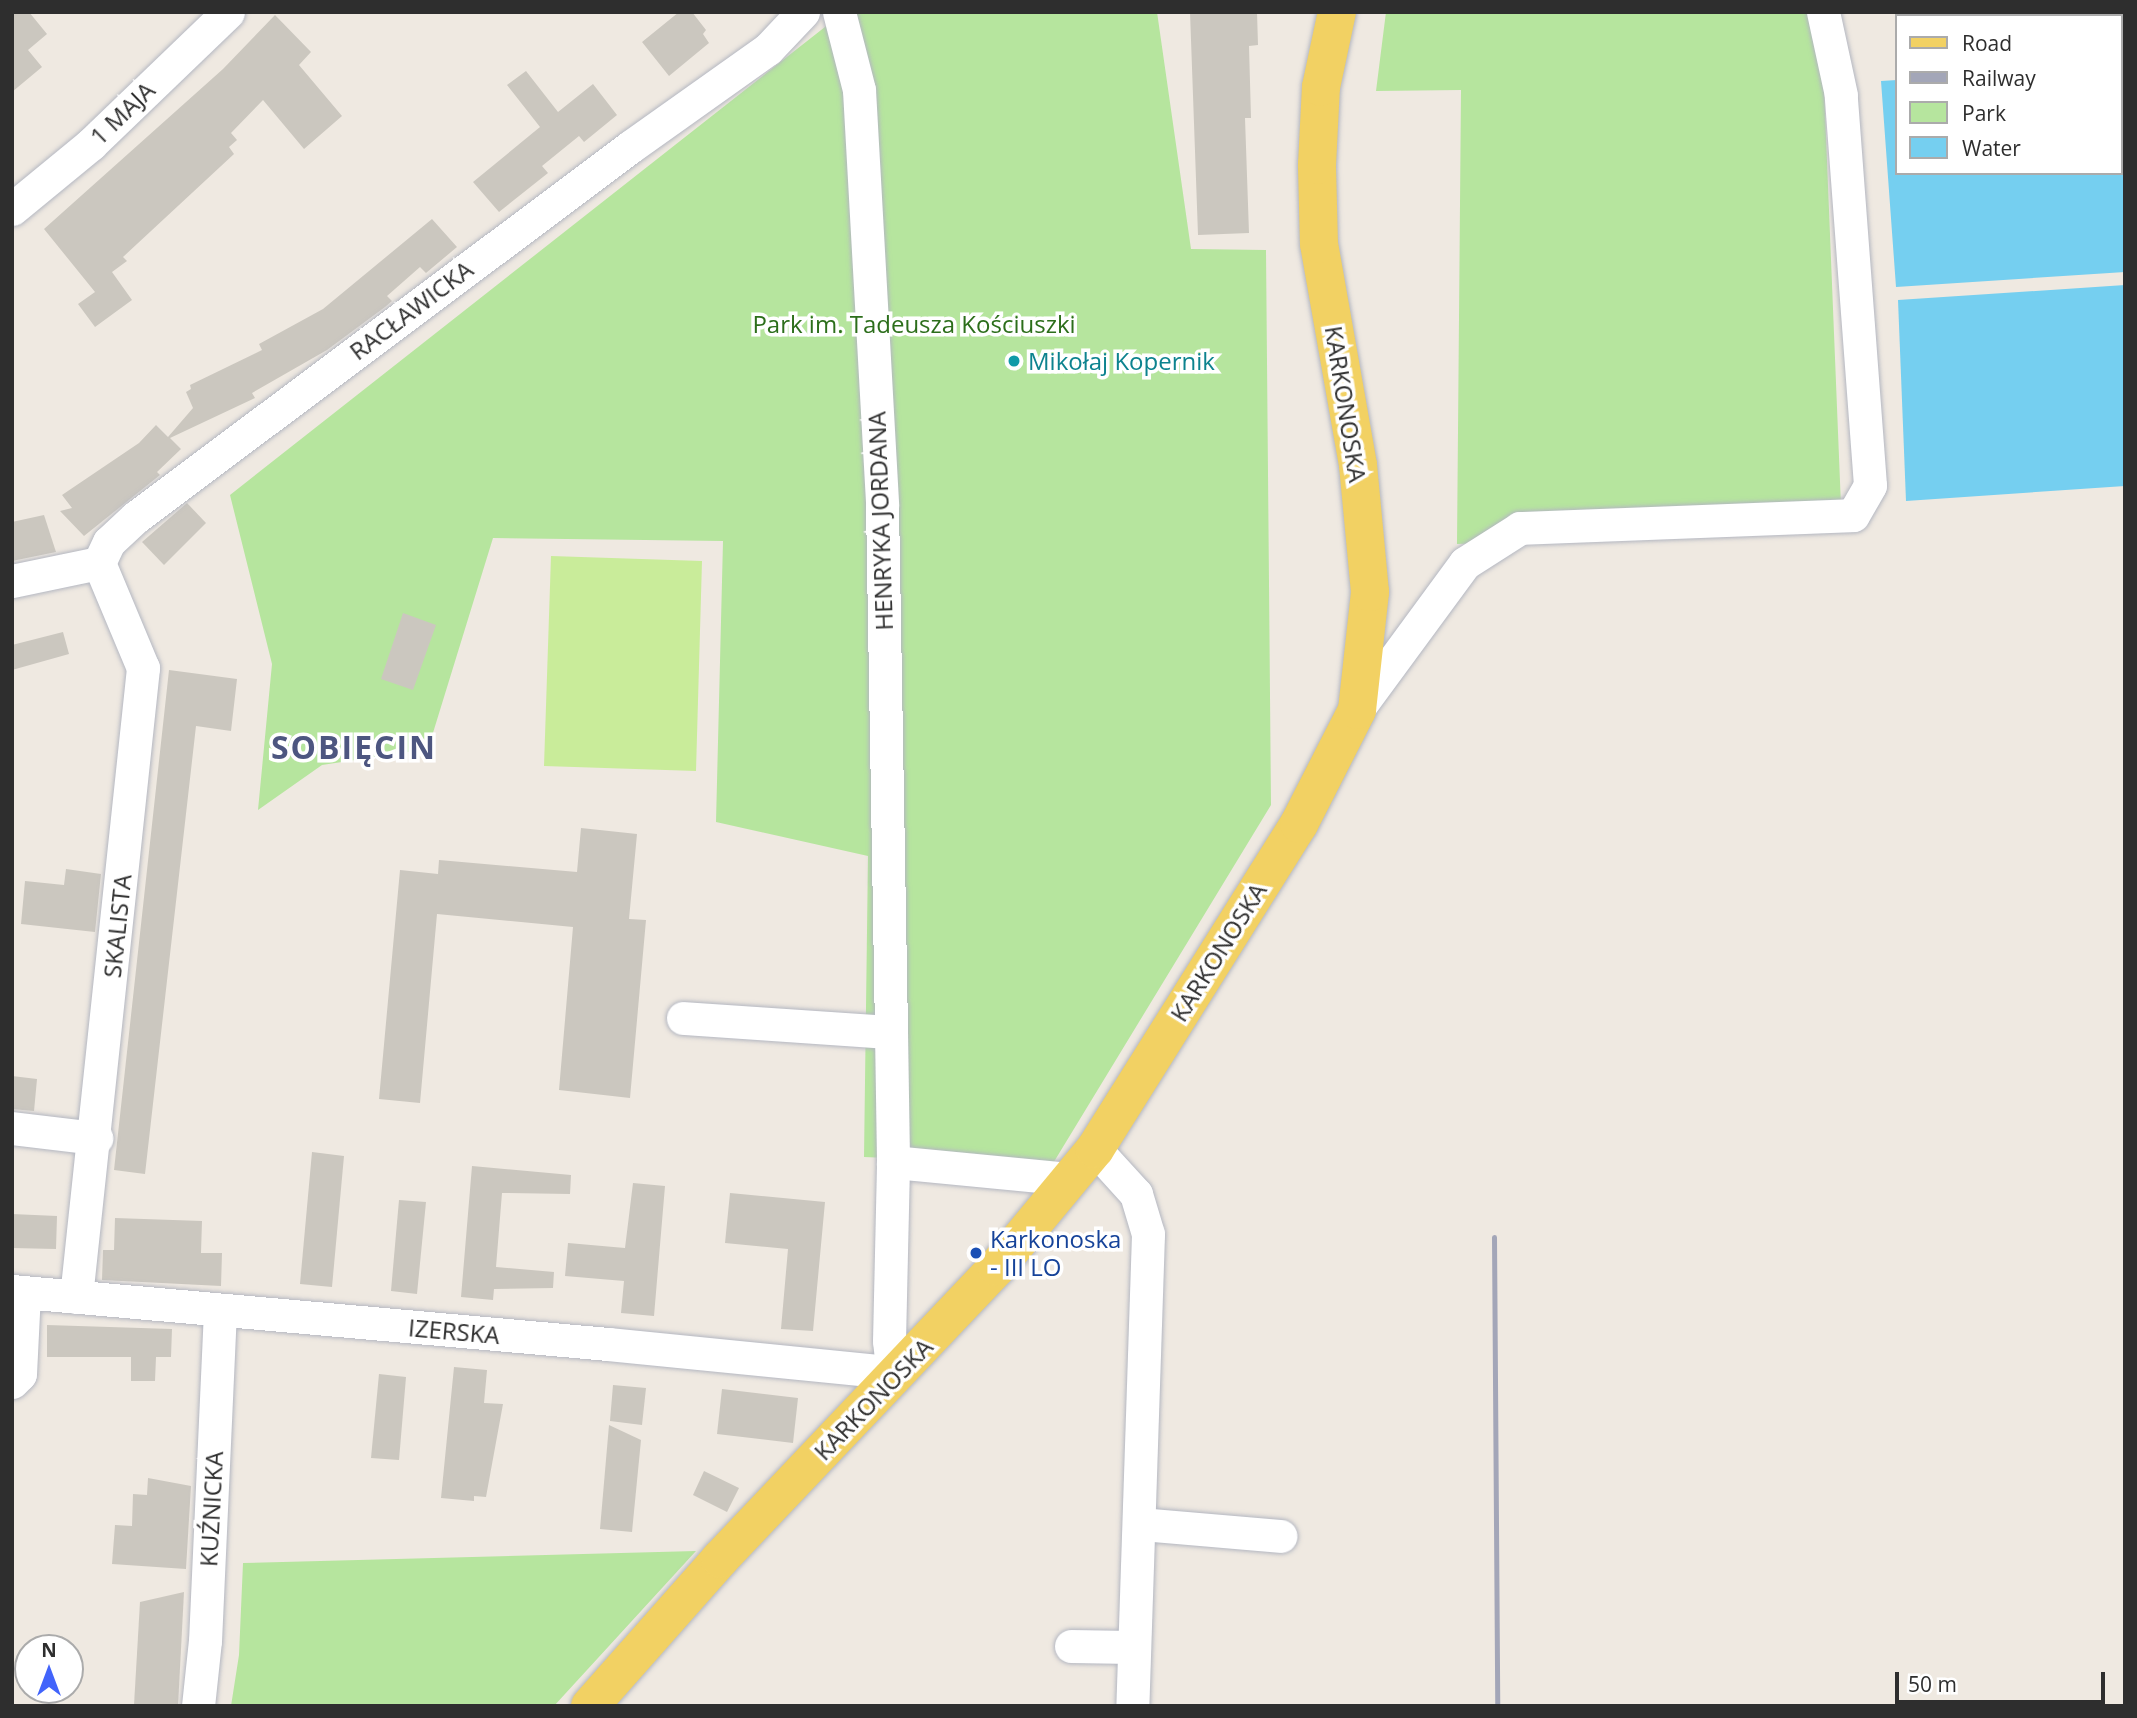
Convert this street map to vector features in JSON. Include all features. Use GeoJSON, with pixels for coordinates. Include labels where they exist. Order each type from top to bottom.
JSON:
{"type":"FeatureCollection","features":[{"type":"Feature","properties":{"kind":"main road","name":"KARKONOSKA"},"geometry":{"type":"LineString","coordinates":[[590,1706],[720,1559],[893,1378],[1095,1149],[1298,824],[1357,710],[1370,593],[1358,465],[1319,243],[1321,87],[1337,12]]}},
{"type":"Feature","properties":{"kind":"street","name":"1 MAJA"},"geometry":{"type":"LineString","coordinates":[[12,209],[90,144],[228,12]]}},
{"type":"Feature","properties":{"kind":"street","name":"RACŁAWICKA"},"geometry":{"type":"LineString","coordinates":[[99,563],[109,542],[136,517],[630,147],[768,49],[803,12]]}},
{"type":"Feature","properties":{"kind":"street","name":"HENRYKA JORDANA"},"geometry":{"type":"LineString","coordinates":[[839,12],[859,90],[882,505],[893,1162],[889,1341],[893,1378]]}},
{"type":"Feature","properties":{"kind":"street"},"geometry":{"type":"LineString","coordinates":[[1357,710],[1465,563],[1520,528],[1853,515],[1870,485],[1841,95],[1823,12]]}},
{"type":"Feature","properties":{"kind":"street"},"geometry":{"type":"LineString","coordinates":[[12,581],[99,563]]}},
{"type":"Feature","properties":{"kind":"street","name":"SKALISTA"},"geometry":{"type":"LineString","coordinates":[[76,1297],[96,1138],[143,668],[99,563]]}},
{"type":"Feature","properties":{"kind":"street"},"geometry":{"type":"LineString","coordinates":[[684,1018],[891,1032]]}},
{"type":"Feature","properties":{"kind":"street"},"geometry":{"type":"LineString","coordinates":[[12,1128],[96,1138]]}},
{"type":"Feature","properties":{"kind":"street"},"geometry":{"type":"LineString","coordinates":[[1095,1149],[1136,1194],[1148,1234],[1141,1524],[1132,1647],[1132,1706]]}},
{"type":"Feature","properties":{"kind":"street"},"geometry":{"type":"LineString","coordinates":[[893,1162],[1070,1179]]}},
{"type":"Feature","properties":{"kind":"street"},"geometry":{"type":"LineString","coordinates":[[12,1382],[20,1374],[18,1291]]}},
{"type":"Feature","properties":{"kind":"street","name":"IZERSKA"},"geometry":{"type":"LineString","coordinates":[[18,1291],[220,1311],[608,1343],[878,1371],[893,1378]]}},
{"type":"Feature","properties":{"kind":"street","name":"KUŹNICKA"},"geometry":{"type":"LineString","coordinates":[[198,1706],[205,1641],[220,1311]]}},
{"type":"Feature","properties":{"kind":"street"},"geometry":{"type":"LineString","coordinates":[[1141,1524],[1280,1536]]}},
{"type":"Feature","properties":{"kind":"street"},"geometry":{"type":"LineString","coordinates":[[1071,1646],[1132,1647]]}},
{"type":"Feature","properties":{"kind":"green space","name":"Park im. Tadeusza Kościuszki"},"geometry":{"type":"Polygon","coordinates":[[[844,12],[1157,12],[1191,249],[1266,250],[1271,805],[1052,1165],[864,1157],[868,856],[716,822],[723,541],[493,538],[428,749],[322,765],[258,810],[272,664],[230,495],[844,12]]]}},
{"type":"Feature","properties":{"kind":"green space"},"geometry":{"type":"Polygon","coordinates":[[[1386,12],[1821,12],[1842,531],[1457,544],[1461,90],[1376,91],[1386,12]]]}},
{"type":"Feature","properties":{"kind":"green space"},"geometry":{"type":"Polygon","coordinates":[[[551,556],[702,561],[696,771],[544,766],[551,556]]]}},
{"type":"Feature","properties":{"kind":"green space"},"geometry":{"type":"Polygon","coordinates":[[[696,1551],[554,1706],[231,1706],[239,1655],[243,1563],[696,1551]]]}},
{"type":"Feature","properties":{"kind":"water"},"geometry":{"type":"Polygon","coordinates":[[[2125,64],[2125,272],[1896,287],[1881,81],[1896,80],[1896,175],[2123,175],[2125,64]]]}},
{"type":"Feature","properties":{"kind":"water"},"geometry":{"type":"Polygon","coordinates":[[[2125,285],[2125,486],[1906,501],[1898,300],[2125,285]]]}},
{"type":"Feature","properties":{"kind":"building"},"geometry":{"type":"Polygon","coordinates":[[[12,12],[29,12],[47,34],[28,50],[42,67],[12,92],[12,12]]]}},
{"type":"Feature","properties":{"kind":"building"},"geometry":{"type":"Polygon","coordinates":[[[679,12],[692,12],[706,30],[703,34],[709,43],[669,76],[642,42],[679,12]]]}},
{"type":"Feature","properties":{"kind":"building"},"geometry":{"type":"Polygon","coordinates":[[[1190,12],[1257,12],[1258,45],[1249,46],[1251,118],[1245,118],[1249,233],[1198,235],[1190,12]]]}},
{"type":"Feature","properties":{"kind":"building"},"geometry":{"type":"Polygon","coordinates":[[[275,15],[311,52],[299,65],[342,116],[304,149],[263,100],[231,133],[237,140],[229,147],[234,154],[123,257],[127,261],[112,272],[132,300],[95,327],[78,304],[95,292],[44,229],[223,69],[275,15]]]}},
{"type":"Feature","properties":{"kind":"building"},"geometry":{"type":"Polygon","coordinates":[[[526,71],[558,112],[593,84],[617,115],[584,142],[579,136],[542,166],[548,173],[499,212],[473,182],[540,127],[507,85],[526,71]]]}},
{"type":"Feature","properties":{"kind":"building"},"geometry":{"type":"Polygon","coordinates":[[[432,219],[457,247],[426,273],[420,267],[387,296],[392,301],[385,307],[327,350],[252,393],[255,398],[170,438],[181,449],[157,472],[160,475],[84,536],[60,511],[72,508],[62,495],[139,443],[156,425],[168,437],[193,408],[186,392],[191,389],[190,385],[262,350],[259,344],[323,309],[432,219]]]}},
{"type":"Feature","properties":{"kind":"building"},"geometry":{"type":"Polygon","coordinates":[[[187,503],[206,523],[164,565],[142,542],[187,503]]]}},
{"type":"Feature","properties":{"kind":"building"},"geometry":{"type":"Polygon","coordinates":[[[44,515],[56,552],[12,561],[12,522],[44,515]]]}},
{"type":"Feature","properties":{"kind":"building"},"geometry":{"type":"Polygon","coordinates":[[[403,613],[436,625],[413,690],[381,679],[403,613]]]}},
{"type":"Feature","properties":{"kind":"building"},"geometry":{"type":"Polygon","coordinates":[[[63,632],[69,654],[12,670],[12,645],[63,632]]]}},
{"type":"Feature","properties":{"kind":"building"},"geometry":{"type":"Polygon","coordinates":[[[169,670],[237,679],[231,731],[196,726],[145,1174],[114,1170],[169,670]]]}},
{"type":"Feature","properties":{"kind":"building"},"geometry":{"type":"Polygon","coordinates":[[[581,828],[637,834],[629,919],[646,920],[630,1098],[559,1090],[573,927],[437,914],[420,1103],[379,1099],[400,870],[438,874],[439,860],[577,872],[581,828]]]}},
{"type":"Feature","properties":{"kind":"building"},"geometry":{"type":"Polygon","coordinates":[[[66,869],[101,874],[95,932],[21,924],[25,881],[64,885],[66,869]]]}},
{"type":"Feature","properties":{"kind":"building"},"geometry":{"type":"Polygon","coordinates":[[[12,1076],[37,1079],[34,1111],[12,1109],[12,1076]]]}},
{"type":"Feature","properties":{"kind":"building"},"geometry":{"type":"Polygon","coordinates":[[[312,1152],[344,1156],[332,1287],[300,1284],[312,1152]]]}},
{"type":"Feature","properties":{"kind":"building"},"geometry":{"type":"Polygon","coordinates":[[[472,1166],[571,1175],[570,1194],[502,1193],[496,1267],[554,1272],[553,1288],[494,1289],[493,1300],[461,1297],[472,1166]]]}},
{"type":"Feature","properties":{"kind":"building"},"geometry":{"type":"Polygon","coordinates":[[[633,1183],[665,1186],[654,1316],[621,1313],[624,1281],[565,1276],[568,1243],[625,1248],[633,1183]]]}},
{"type":"Feature","properties":{"kind":"building"},"geometry":{"type":"Polygon","coordinates":[[[730,1193],[825,1202],[813,1331],[781,1329],[788,1249],[725,1243],[730,1193]]]}},
{"type":"Feature","properties":{"kind":"building"},"geometry":{"type":"Polygon","coordinates":[[[399,1200],[426,1202],[417,1294],[391,1291],[399,1200]]]}},
{"type":"Feature","properties":{"kind":"building"},"geometry":{"type":"Polygon","coordinates":[[[12,1214],[57,1216],[56,1249],[12,1248],[12,1214]]]}},
{"type":"Feature","properties":{"kind":"building"},"geometry":{"type":"Polygon","coordinates":[[[115,1218],[202,1221],[201,1253],[222,1253],[221,1286],[102,1280],[103,1250],[114,1250],[115,1218]]]}},
{"type":"Feature","properties":{"kind":"building"},"geometry":{"type":"Polygon","coordinates":[[[47,1325],[172,1329],[171,1357],[156,1357],[155,1381],[131,1381],[131,1357],[47,1357],[47,1325]]]}},
{"type":"Feature","properties":{"kind":"building"},"geometry":{"type":"Polygon","coordinates":[[[454,1367],[487,1370],[484,1403],[503,1404],[486,1497],[474,1496],[474,1501],[441,1498],[454,1367]]]}},
{"type":"Feature","properties":{"kind":"building"},"geometry":{"type":"Polygon","coordinates":[[[379,1374],[406,1377],[399,1460],[371,1458],[379,1374]]]}},
{"type":"Feature","properties":{"kind":"building"},"geometry":{"type":"Polygon","coordinates":[[[613,1385],[646,1388],[642,1425],[610,1421],[613,1385]]]}},
{"type":"Feature","properties":{"kind":"building"},"geometry":{"type":"Polygon","coordinates":[[[722,1389],[798,1398],[793,1443],[717,1434],[722,1389]]]}},
{"type":"Feature","properties":{"kind":"building"},"geometry":{"type":"Polygon","coordinates":[[[609,1425],[641,1440],[632,1532],[600,1529],[609,1425]]]}},
{"type":"Feature","properties":{"kind":"building"},"geometry":{"type":"Polygon","coordinates":[[[704,1471],[739,1488],[727,1512],[693,1495],[704,1471]]]}},
{"type":"Feature","properties":{"kind":"building"},"geometry":{"type":"Polygon","coordinates":[[[148,1478],[191,1486],[186,1569],[112,1564],[115,1525],[132,1526],[133,1494],[147,1495],[148,1478]]]}},
{"type":"Feature","properties":{"kind":"building"},"geometry":{"type":"Polygon","coordinates":[[[184,1592],[178,1706],[134,1705],[140,1602],[184,1592]]]}},
{"type":"Feature","properties":{"kind":"railway"},"geometry":{"type":"LineString","coordinates":[[1494,1237],[1497,1706]]}},
{"type":"Feature","properties":{"kind":"place","name":"Mikołaj Kopernik"},"geometry":{"type":"Point","coordinates":[1014,361]}},
{"type":"Feature","properties":{"kind":"place","name":"Karkonoska - III LO"},"geometry":{"type":"Point","coordinates":[976,1253]}},
{"type":"Feature","properties":{"kind":"district","name":"SOBIĘCIN"},"geometry":{"type":"Point","coordinates":[354,747]}}]}
